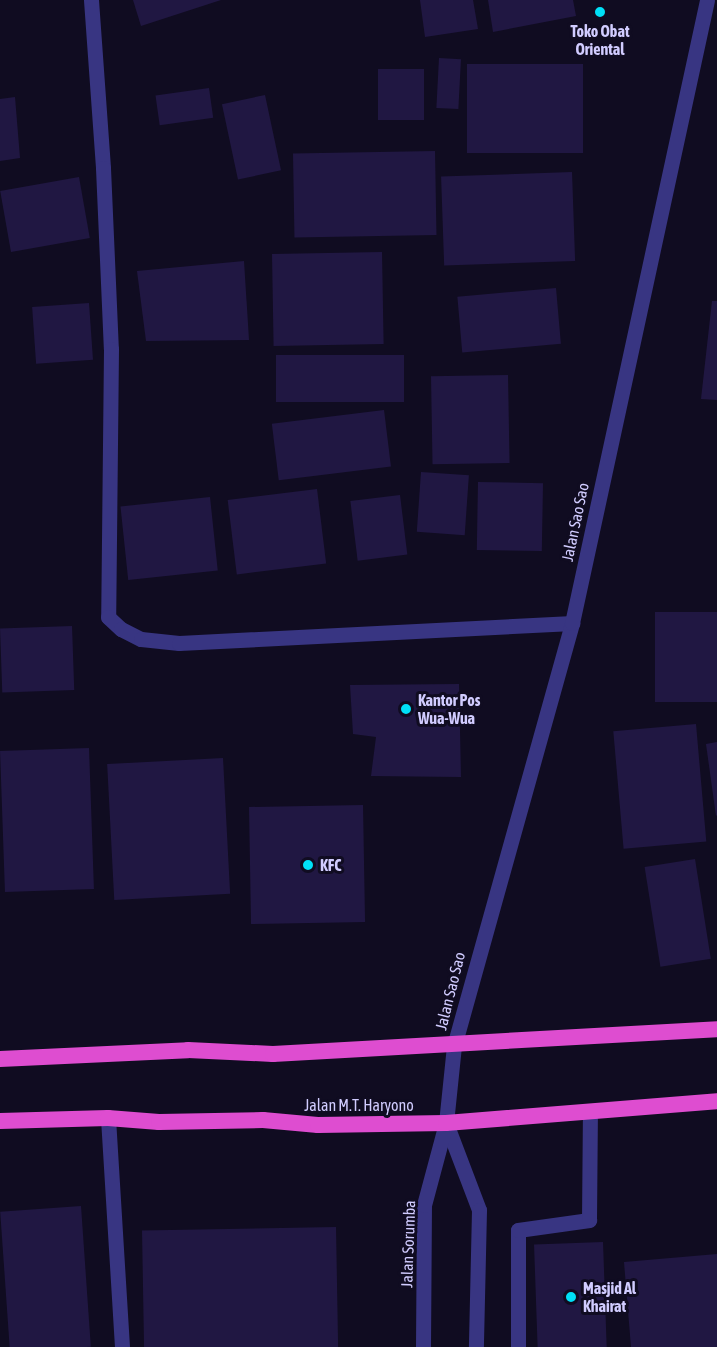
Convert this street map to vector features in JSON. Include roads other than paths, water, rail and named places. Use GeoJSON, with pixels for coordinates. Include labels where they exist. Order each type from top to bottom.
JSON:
{"type":"FeatureCollection","features":[{"type":"Feature","properties":{"kind":"highway"},"geometry":{"type":"LineString","coordinates":[[0,1059],[188,1050],[273,1054],[454,1046],[717,1029]]}},
{"type":"Feature","properties":{"kind":"highway","name":"Jalan M.T. Haryono"},"geometry":{"type":"LineString","coordinates":[[0,1121],[108,1118],[159,1122],[263,1120],[318,1125],[446,1123],[717,1101]]}},
{"type":"Feature","properties":{"kind":"street"},"geometry":{"type":"LineString","coordinates":[[90,0],[103,168],[111,349],[108,616],[121,629],[141,639],[179,643],[572,622]]}},
{"type":"Feature","properties":{"kind":"street","name":"Jalan Sao Sao"},"geometry":{"type":"LineString","coordinates":[[446,1123],[454,1046],[572,622],[706,0]]}},
{"type":"Feature","properties":{"kind":"street"},"geometry":{"type":"LineString","coordinates":[[518,1347],[518,1230],[589,1220],[590,1110]]}},
{"type":"Feature","properties":{"kind":"street"},"geometry":{"type":"LineString","coordinates":[[108,1118],[122,1347]]}},
{"type":"Feature","properties":{"kind":"street"},"geometry":{"type":"LineString","coordinates":[[446,1123],[479,1210],[476,1347]]}},
{"type":"Feature","properties":{"kind":"street","name":"Jalan Sorumba"},"geometry":{"type":"LineString","coordinates":[[423,1347],[424,1206],[446,1123]]}},
{"type":"Feature","properties":{"kind":"place","name":"Toko Obat Oriental"},"geometry":{"type":"Point","coordinates":[600,12]}},
{"type":"Feature","properties":{"kind":"place","name":"Kantor Pos Wua-Wua"},"geometry":{"type":"Point","coordinates":[406,709]}},
{"type":"Feature","properties":{"kind":"place","name":"KFC"},"geometry":{"type":"Point","coordinates":[308,865]}},
{"type":"Feature","properties":{"kind":"place","name":"Masjid Al Khairat"},"geometry":{"type":"Point","coordinates":[571,1297]}}]}
